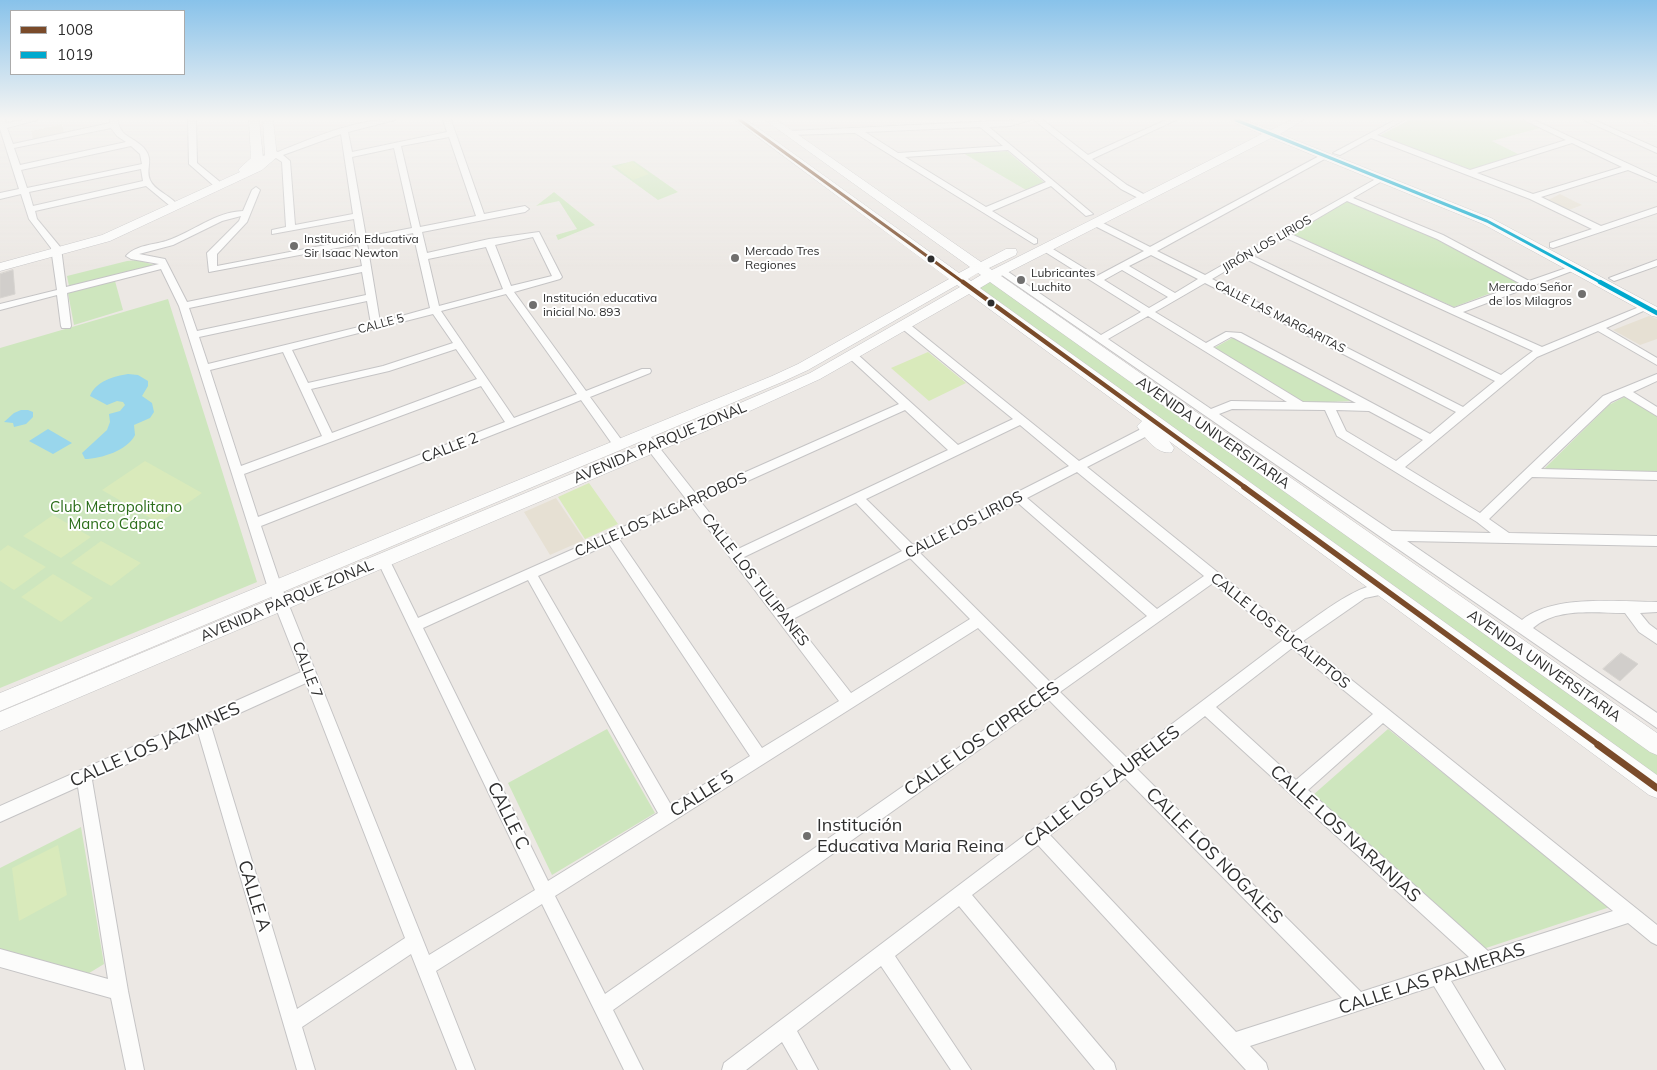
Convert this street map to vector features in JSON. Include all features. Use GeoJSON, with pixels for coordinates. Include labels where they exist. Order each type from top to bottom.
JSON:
{"type":"FeatureCollection","features":[{"type":"Feature","properties":{"kind":"main road"},"geometry":{"type":"LineString","coordinates":[[0,267],[104,234],[244,170]]}},
{"type":"Feature","properties":{"kind":"main road"},"geometry":{"type":"LineString","coordinates":[[0,262],[116,234],[253,170]]}},
{"type":"Feature","properties":{"kind":"main road","name":"AVENIDA UNIVERSITARIA"},"geometry":{"type":"LineString","coordinates":[[808,170],[1657,788]]}},
{"type":"Feature","properties":{"kind":"main road","name":"AVENIDA UNIVERSITARIA"},"geometry":{"type":"LineString","coordinates":[[841,170],[894,209],[989,272],[1066,330],[1100,346],[1657,745]]}},
{"type":"Feature","properties":{"kind":"main road","name":"AVENIDA PARQUE ZONAL"},"geometry":{"type":"LineString","coordinates":[[0,702],[278,595],[384,560],[648,441],[803,367],[963,284],[1045,248],[1132,192],[1179,170]]}},
{"type":"Feature","properties":{"kind":"main road","name":"AVENIDA PARQUE ZONAL"},"geometry":{"type":"LineString","coordinates":[[989,272],[1034,241],[1144,198],[1194,170]]}},
{"type":"Feature","properties":{"kind":"main road"},"geometry":{"type":"LineString","coordinates":[[1363,170],[1508,226],[1576,268],[1654,307]]}},
{"type":"Feature","properties":{"kind":"main road"},"geometry":{"type":"LineString","coordinates":[[1368,170],[1553,245],[1614,278],[1654,307]]}},
{"type":"Feature","properties":{"kind":"main road"},"geometry":{"type":"LineString","coordinates":[[873,217],[887,216],[894,209]]}},
{"type":"Feature","properties":{"kind":"main road"},"geometry":{"type":"LineString","coordinates":[[893,232],[893,228],[898,224],[914,222]]}},
{"type":"Feature","properties":{"kind":"main road","name":"AVENIDA PARQUE ZONAL"},"geometry":{"type":"LineString","coordinates":[[0,722],[278,595],[620,445],[648,441],[815,376],[904,325],[963,284]]}},
{"type":"Feature","properties":{"kind":"main road"},"geometry":{"type":"LineString","coordinates":[[1042,341],[1049,343],[1062,341],[1068,334],[1066,330]]}},
{"type":"Feature","properties":{"kind":"main road"},"geometry":{"type":"LineString","coordinates":[[1076,365],[1076,357],[1079,354],[1100,346]]}},
{"type":"Feature","properties":{"kind":"main road"},"geometry":{"type":"LineString","coordinates":[[1120,398],[1166,448]]}},
{"type":"Feature","properties":{"kind":"street"},"geometry":{"type":"LineString","coordinates":[[18,170],[30,210],[38,227],[56,250],[66,326]]}},
{"type":"Feature","properties":{"kind":"street"},"geometry":{"type":"LineString","coordinates":[[0,196],[123,170]]}},
{"type":"Feature","properties":{"kind":"street"},"geometry":{"type":"LineString","coordinates":[[145,170],[147,183],[172,203]]}},
{"type":"Feature","properties":{"kind":"street"},"geometry":{"type":"LineString","coordinates":[[200,170],[216,183]]}},
{"type":"Feature","properties":{"kind":"street"},"geometry":{"type":"LineString","coordinates":[[287,170],[291,229]]}},
{"type":"Feature","properties":{"kind":"street"},"geometry":{"type":"LineString","coordinates":[[350,170],[376,326]]}},
{"type":"Feature","properties":{"kind":"street"},"geometry":{"type":"LineString","coordinates":[[403,170],[435,309],[457,345],[512,424]]}},
{"type":"Feature","properties":{"kind":"street"},"geometry":{"type":"LineString","coordinates":[[464,170],[480,217]]}},
{"type":"Feature","properties":{"kind":"street"},"geometry":{"type":"LineString","coordinates":[[921,170],[1034,241]]}},
{"type":"Feature","properties":{"kind":"street","name":"CALLE LAS MARGARITAS"},"geometry":{"type":"LineString","coordinates":[[1035,170],[1092,218],[1150,250],[1464,412]]}},
{"type":"Feature","properties":{"kind":"street"},"geometry":{"type":"LineString","coordinates":[[1103,170],[1132,192],[1144,198]]}},
{"type":"Feature","properties":{"kind":"street"},"geometry":{"type":"LineString","coordinates":[[1097,280],[1303,170]]}},
{"type":"Feature","properties":{"kind":"street"},"geometry":{"type":"LineString","coordinates":[[1466,170],[1533,196],[1600,229]]}},
{"type":"Feature","properties":{"kind":"street"},"geometry":{"type":"LineString","coordinates":[[1472,172],[1478,170]]}},
{"type":"Feature","properties":{"kind":"street"},"geometry":{"type":"LineString","coordinates":[[1533,196],[1619,170]]}},
{"type":"Feature","properties":{"kind":"street"},"geometry":{"type":"LineString","coordinates":[[1635,170],[1657,180]]}},
{"type":"Feature","properties":{"kind":"street","name":"JIRÓN LOS LIRIOS"},"geometry":{"type":"LineString","coordinates":[[1100,346],[1148,312],[1381,178]]}},
{"type":"Feature","properties":{"kind":"street"},"geometry":{"type":"LineString","coordinates":[[30,210],[147,183]]}},
{"type":"Feature","properties":{"kind":"street"},"geometry":{"type":"LineString","coordinates":[[986,210],[1051,183]]}},
{"type":"Feature","properties":{"kind":"street"},"geometry":{"type":"LineString","coordinates":[[256,190],[243,222],[212,253],[211,268],[216,270],[525,209]]}},
{"type":"Feature","properties":{"kind":"street"},"geometry":{"type":"LineString","coordinates":[[1346,198],[1399,218],[1448,240],[1529,284]]}},
{"type":"Feature","properties":{"kind":"street"},"geometry":{"type":"LineString","coordinates":[[1553,245],[1657,210]]}},
{"type":"Feature","properties":{"kind":"street"},"geometry":{"type":"LineString","coordinates":[[165,265],[158,259],[131,256],[136,252],[175,241],[223,217],[236,213],[247,213]]}},
{"type":"Feature","properties":{"kind":"street"},"geometry":{"type":"LineString","coordinates":[[275,232],[358,216]]}},
{"type":"Feature","properties":{"kind":"street","name":"CALLE 5"},"geometry":{"type":"LineString","coordinates":[[204,368],[376,326],[557,278],[538,235],[533,234],[489,242]]}},
{"type":"Feature","properties":{"kind":"street"},"geometry":{"type":"LineString","coordinates":[[1284,234],[1541,350]]}},
{"type":"Feature","properties":{"kind":"street"},"geometry":{"type":"LineString","coordinates":[[423,256],[489,242],[508,290],[620,445]]}},
{"type":"Feature","properties":{"kind":"street"},"geometry":{"type":"LineString","coordinates":[[1045,248],[1301,406]]}},
{"type":"Feature","properties":{"kind":"street"},"geometry":{"type":"LineString","coordinates":[[1246,256],[1502,380]]}},
{"type":"Feature","properties":{"kind":"street"},"geometry":{"type":"LineString","coordinates":[[1614,278],[1657,263]]}},
{"type":"Feature","properties":{"kind":"street"},"geometry":{"type":"LineString","coordinates":[[0,307],[165,265]]}},
{"type":"Feature","properties":{"kind":"street","name":"CALLE 7"},"geometry":{"type":"LineString","coordinates":[[165,265],[171,283],[184,306],[278,595],[466,1070]]}},
{"type":"Feature","properties":{"kind":"street"},"geometry":{"type":"LineString","coordinates":[[1122,266],[1175,296]]}},
{"type":"Feature","properties":{"kind":"street"},"geometry":{"type":"LineString","coordinates":[[184,306],[366,268]]}},
{"type":"Feature","properties":{"kind":"street"},"geometry":{"type":"LineString","coordinates":[[1455,312],[1576,268]]}},
{"type":"Feature","properties":{"kind":"street","name":"AVENIDA UNIVERSITARIA"},"geometry":{"type":"LineString","coordinates":[[989,272],[1100,346],[1210,413],[1657,720]]}},
{"type":"Feature","properties":{"kind":"street"},"geometry":{"type":"LineString","coordinates":[[193,335],[371,297]]}},
{"type":"Feature","properties":{"kind":"street"},"geometry":{"type":"LineString","coordinates":[[1398,466],[1541,350],[1654,307]]}},
{"type":"Feature","properties":{"kind":"street","name":"CALLE LOS EUCALIPTOS"},"geometry":{"type":"LineString","coordinates":[[904,325],[1657,936]]}},
{"type":"Feature","properties":{"kind":"street"},"geometry":{"type":"LineString","coordinates":[[1598,327],[1657,362]]}},
{"type":"Feature","properties":{"kind":"street"},"geometry":{"type":"LineString","coordinates":[[1205,347],[1230,334],[1237,335],[1431,439]]}},
{"type":"Feature","properties":{"kind":"street"},"geometry":{"type":"LineString","coordinates":[[305,387],[385,369],[457,345]]}},
{"type":"Feature","properties":{"kind":"street"},"geometry":{"type":"LineString","coordinates":[[286,348],[329,438]]}},
{"type":"Feature","properties":{"kind":"street"},"geometry":{"type":"LineString","coordinates":[[852,355],[958,451]]}},
{"type":"Feature","properties":{"kind":"street","name":"CALLE 2"},"geometry":{"type":"LineString","coordinates":[[254,524],[646,372]]}},
{"type":"Feature","properties":{"kind":"street"},"geometry":{"type":"LineString","coordinates":[[1481,519],[1607,399],[1657,377]]}},
{"type":"Feature","properties":{"kind":"street"},"geometry":{"type":"LineString","coordinates":[[237,472],[483,381]]}},
{"type":"Feature","properties":{"kind":"street"},"geometry":{"type":"LineString","coordinates":[[1624,391],[1657,412]]}},
{"type":"Feature","properties":{"kind":"street","name":"CALLE LOS ALGARROBOS"},"geometry":{"type":"LineString","coordinates":[[415,625],[907,405]]}},
{"type":"Feature","properties":{"kind":"street"},"geometry":{"type":"LineString","coordinates":[[1210,413],[1231,405],[1372,407]]}},
{"type":"Feature","properties":{"kind":"street"},"geometry":{"type":"LineString","coordinates":[[1329,406],[1341,433],[1398,466],[1481,519],[1504,537]]}},
{"type":"Feature","properties":{"kind":"street"},"geometry":{"type":"LineString","coordinates":[[736,556],[1021,420]]}},
{"type":"Feature","properties":{"kind":"street","name":"CALLE LOS LIRIOS"},"geometry":{"type":"LineString","coordinates":[[784,617],[1145,432]]}},
{"type":"Feature","properties":{"kind":"street","name":"CALLE LOS TULIPANES"},"geometry":{"type":"LineString","coordinates":[[648,441],[849,702]]}},
{"type":"Feature","properties":{"kind":"street"},"geometry":{"type":"LineString","coordinates":[[1528,473],[1653,476],[1657,488]]}},
{"type":"Feature","properties":{"kind":"street"},"geometry":{"type":"LineString","coordinates":[[1019,496],[1157,617]]}},
{"type":"Feature","properties":{"kind":"street","name":"CALLE LOS NOGALES"},"geometry":{"type":"LineString","coordinates":[[858,498],[1358,1002]]}},
{"type":"Feature","properties":{"kind":"street"},"geometry":{"type":"LineString","coordinates":[[1390,536],[1657,541]]}},
{"type":"Feature","properties":{"kind":"street"},"geometry":{"type":"LineString","coordinates":[[611,537],[760,758]]}},
{"type":"Feature","properties":{"kind":"street","name":"CALLE C"},"geometry":{"type":"LineString","coordinates":[[384,560],[545,892],[634,1070]]}},
{"type":"Feature","properties":{"kind":"street"},"geometry":{"type":"LineString","coordinates":[[530,573],[668,816]]}},
{"type":"Feature","properties":{"kind":"street","name":"CALLE LOS CIPRECES"},"geometry":{"type":"LineString","coordinates":[[603,1006],[1214,576]]}},
{"type":"Feature","properties":{"kind":"street","name":"CALLE LOS LAURELES"},"geometry":{"type":"LineString","coordinates":[[731,1070],[1293,640],[1360,594],[1384,589]]}},
{"type":"Feature","properties":{"kind":"street"},"geometry":{"type":"LineString","coordinates":[[1628,607],[1644,628],[1657,638]]}},
{"type":"Feature","properties":{"kind":"street"},"geometry":{"type":"LineString","coordinates":[[1523,628],[1536,617],[1563,608],[1657,607]]}},
{"type":"Feature","properties":{"kind":"street","name":"CALLE 5"},"geometry":{"type":"LineString","coordinates":[[425,968],[980,620]]}},
{"type":"Feature","properties":{"kind":"street","name":"CALLE LOS JAZMINES"},"geometry":{"type":"LineString","coordinates":[[0,814],[309,675]]}},
{"type":"Feature","properties":{"kind":"street","name":"CALLE LOS NARANJAS"},"geometry":{"type":"LineString","coordinates":[[1205,708],[1486,962]]}},
{"type":"Feature","properties":{"kind":"street"},"geometry":{"type":"LineString","coordinates":[[1296,790],[1383,714]]}},
{"type":"Feature","properties":{"kind":"street","name":"CALLE A"},"geometry":{"type":"LineString","coordinates":[[203,723],[306,1070]]}},
{"type":"Feature","properties":{"kind":"street"},"geometry":{"type":"LineString","coordinates":[[84,776],[119,992],[135,1070]]}},
{"type":"Feature","properties":{"kind":"street"},"geometry":{"type":"LineString","coordinates":[[1039,835],[1260,1070]]}},
{"type":"Feature","properties":{"kind":"street"},"geometry":{"type":"LineString","coordinates":[[960,895],[1107,1070]]}},
{"type":"Feature","properties":{"kind":"street","name":"CALLE LAS PALMERAS"},"geometry":{"type":"LineString","coordinates":[[1234,1042],[1630,914]]}},
{"type":"Feature","properties":{"kind":"street"},"geometry":{"type":"LineString","coordinates":[[292,1023],[415,941]]}},
{"type":"Feature","properties":{"kind":"street"},"geometry":{"type":"LineString","coordinates":[[883,954],[962,1070]]}},
{"type":"Feature","properties":{"kind":"street"},"geometry":{"type":"LineString","coordinates":[[0,958],[119,992]]}},
{"type":"Feature","properties":{"kind":"street"},"geometry":{"type":"LineString","coordinates":[[1438,977],[1496,1070]]}},
{"type":"Feature","properties":{"kind":"street"},"geometry":{"type":"LineString","coordinates":[[785,1029],[809,1070]]}},
{"type":"Feature","properties":{"kind":"shaded area"},"geometry":{"type":"Polygon","coordinates":[[[1560,194],[1582,205],[1569,210],[1548,200],[1560,194]]]}},
{"type":"Feature","properties":{"kind":"shaded area"},"geometry":{"type":"Polygon","coordinates":[[[1649,316],[1657,319],[1657,339],[1640,345],[1613,330],[1649,316]]]}},
{"type":"Feature","properties":{"kind":"shaded area"},"geometry":{"type":"Polygon","coordinates":[[[556,498],[584,540],[550,555],[524,512],[556,498]]]}},
{"type":"Feature","properties":{"kind":"green space"},"geometry":{"type":"Polygon","coordinates":[[[616,170],[647,170],[678,192],[658,200],[616,170]]]}},
{"type":"Feature","properties":{"kind":"green space"},"geometry":{"type":"Polygon","coordinates":[[[620,170],[644,170],[649,174],[633,180],[620,170]]]}},
{"type":"Feature","properties":{"kind":"green space"},"geometry":{"type":"Polygon","coordinates":[[[992,170],[1029,170],[1045,183],[1026,190],[992,170]]]}},
{"type":"Feature","properties":{"kind":"green space"},"geometry":{"type":"Polygon","coordinates":[[[554,192],[595,225],[558,240],[556,235],[577,229],[559,201],[536,206],[554,192]]]}},
{"type":"Feature","properties":{"kind":"green space"},"geometry":{"type":"Polygon","coordinates":[[[1347,201],[1445,240],[1520,282],[1454,307],[1292,234],[1347,201]]]}},
{"type":"Feature","properties":{"kind":"green space"},"geometry":{"type":"Polygon","coordinates":[[[138,260],[154,265],[69,286],[67,276],[138,260]]]}},
{"type":"Feature","properties":{"kind":"green space"},"geometry":{"type":"Polygon","coordinates":[[[990,280],[1657,751],[1657,782],[974,289],[990,280]]]}},
{"type":"Feature","properties":{"kind":"green space"},"geometry":{"type":"Polygon","coordinates":[[[115,281],[123,310],[74,325],[68,293],[115,281]]]}},
{"type":"Feature","properties":{"kind":"green space","name":"Club Metropolitano Manco Cápac"},"geometry":{"type":"Polygon","coordinates":[[[168,299],[257,582],[0,688],[0,348],[168,299]]]}},
{"type":"Feature","properties":{"kind":"green space"},"geometry":{"type":"Polygon","coordinates":[[[1234,337],[1353,401],[1303,403],[1214,348],[1234,337]]]}},
{"type":"Feature","properties":{"kind":"green space"},"geometry":{"type":"Polygon","coordinates":[[[928,352],[966,383],[929,401],[891,368],[928,352]]]}},
{"type":"Feature","properties":{"kind":"green space"},"geometry":{"type":"Polygon","coordinates":[[[1626,396],[1657,415],[1657,472],[1544,469],[1609,405],[1626,396]]]}},
{"type":"Feature","properties":{"kind":"green space"},"geometry":{"type":"Polygon","coordinates":[[[145,461],[202,493],[159,523],[102,490],[145,461]]]}},
{"type":"Feature","properties":{"kind":"green space"},"geometry":{"type":"Polygon","coordinates":[[[589,483],[618,524],[585,539],[558,497],[589,483]]]}},
{"type":"Feature","properties":{"kind":"green space"},"geometry":{"type":"Polygon","coordinates":[[[53,515],[91,537],[61,558],[23,536],[53,515]]]}},
{"type":"Feature","properties":{"kind":"green space"},"geometry":{"type":"Polygon","coordinates":[[[101,541],[141,563],[111,586],[71,563],[101,541]]]}},
{"type":"Feature","properties":{"kind":"green space"},"geometry":{"type":"Polygon","coordinates":[[[8,545],[46,567],[14,590],[0,581],[0,551],[8,545]]]}},
{"type":"Feature","properties":{"kind":"green space"},"geometry":{"type":"Polygon","coordinates":[[[53,574],[93,598],[61,622],[21,597],[53,574]]]}},
{"type":"Feature","properties":{"kind":"green space"},"geometry":{"type":"Polygon","coordinates":[[[607,729],[655,813],[552,875],[508,783],[607,729]]]}},
{"type":"Feature","properties":{"kind":"green space"},"geometry":{"type":"Polygon","coordinates":[[[1388,729],[1610,907],[1483,949],[1313,795],[1388,729]]]}},
{"type":"Feature","properties":{"kind":"green space"},"geometry":{"type":"Polygon","coordinates":[[[81,827],[104,964],[81,978],[0,951],[0,868],[81,827]]]}},
{"type":"Feature","properties":{"kind":"green space"},"geometry":{"type":"Polygon","coordinates":[[[58,845],[67,895],[19,921],[12,868],[58,845]]]}},
{"type":"Feature","properties":{"kind":"water"},"geometry":{"type":"Polygon","coordinates":[[[138,375],[148,381],[148,386],[142,396],[152,403],[154,412],[150,418],[134,425],[135,435],[126,445],[113,453],[85,459],[82,453],[107,430],[110,422],[109,414],[120,411],[125,405],[123,402],[117,401],[107,405],[90,396],[101,383],[117,376],[138,375]]]}},
{"type":"Feature","properties":{"kind":"water"},"geometry":{"type":"Polygon","coordinates":[[[21,410],[33,412],[33,417],[26,424],[14,427],[13,423],[4,422],[14,413],[21,410]]]}},
{"type":"Feature","properties":{"kind":"water"},"geometry":{"type":"Polygon","coordinates":[[[48,429],[72,443],[53,454],[29,441],[48,429]]]}},
{"type":"Feature","properties":{"kind":"building"},"geometry":{"type":"Polygon","coordinates":[[[13,270],[15,294],[0,298],[0,274],[13,270]]]}},
{"type":"Feature","properties":{"kind":"building"},"geometry":{"type":"Polygon","coordinates":[[[1621,653],[1638,664],[1620,681],[1603,669],[1621,653]]]}},
{"type":"Feature","properties":{"kind":"transit line","name":"1008"},"geometry":{"type":"LineString","coordinates":[[809,170],[1657,788]]}},
{"type":"Feature","properties":{"kind":"transit line","name":"1019"},"geometry":{"type":"LineString","coordinates":[[1360,170],[1487,221],[1657,313]]}},
{"type":"Feature","properties":{"kind":"place","name":"Institución Educativa Sir Isaac Newton"},"geometry":{"type":"Point","coordinates":[294,246]}},
{"type":"Feature","properties":{"kind":"place","name":"Mercado Tres Regiones"},"geometry":{"type":"Point","coordinates":[735,258]}},
{"type":"Feature","properties":{"kind":"place","name":"Lubricantes Luchito"},"geometry":{"type":"Point","coordinates":[1021,280]}},
{"type":"Feature","properties":{"kind":"place","name":"Mercado Señor de los Milagros"},"geometry":{"type":"Point","coordinates":[1582,294]}},
{"type":"Feature","properties":{"kind":"place","name":"Institución educativa inicial No. 893"},"geometry":{"type":"Point","coordinates":[533,305]}},
{"type":"Feature","properties":{"kind":"place","name":"Institución Educativa Maria Reina"},"geometry":{"type":"Point","coordinates":[807,836]}}]}
